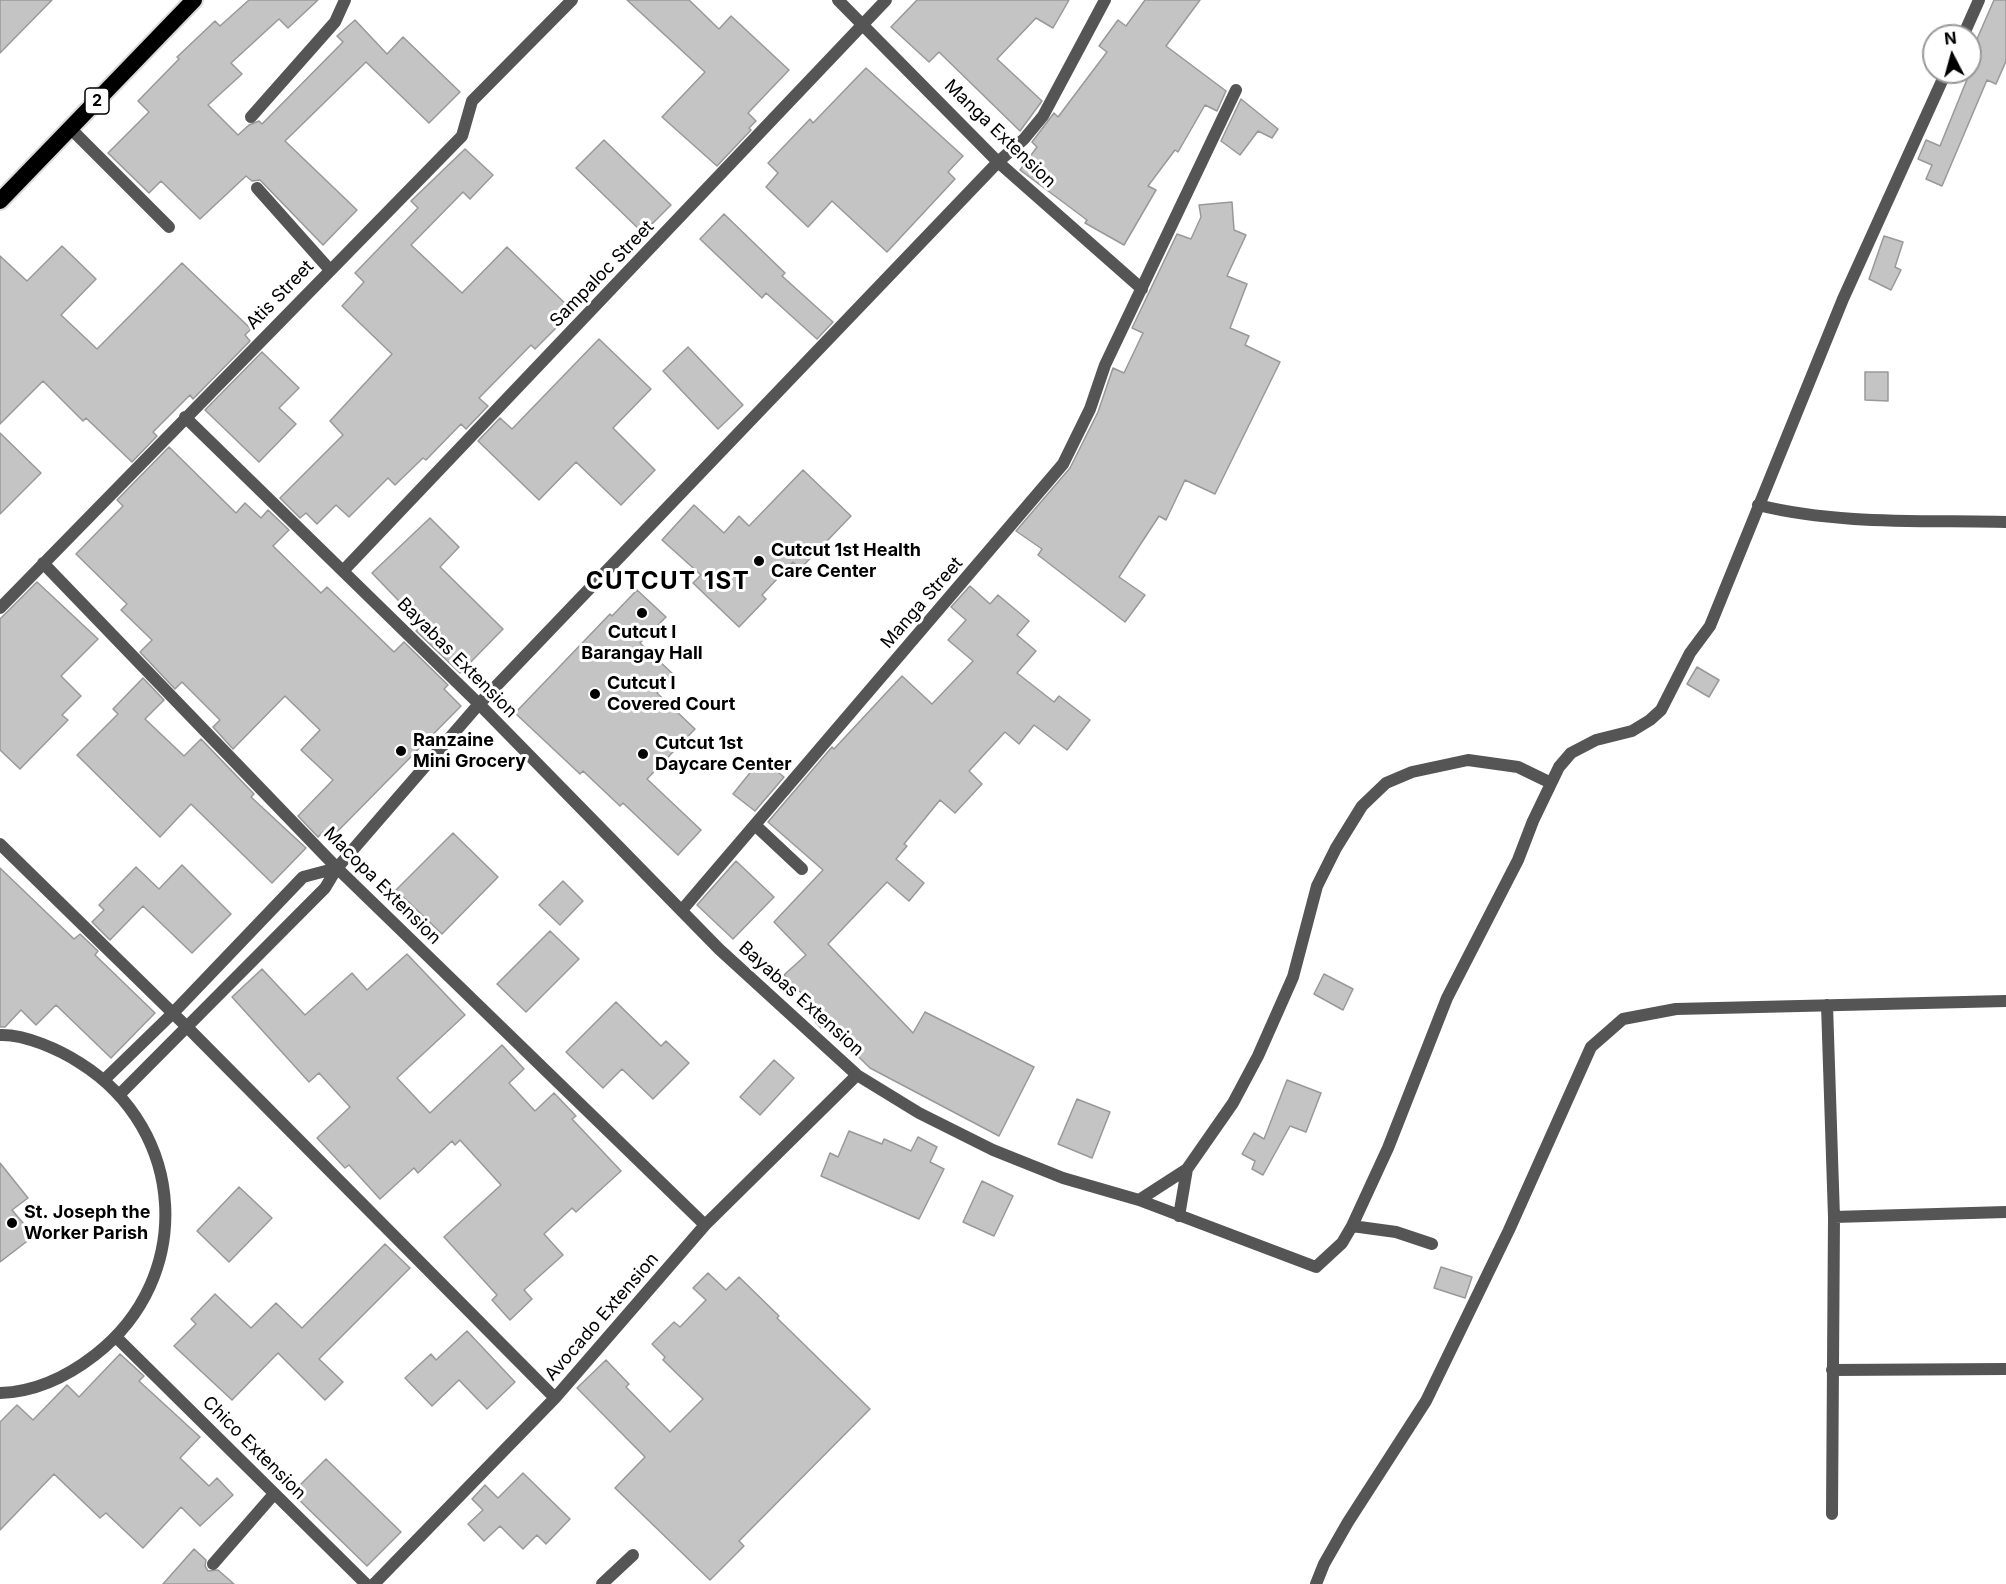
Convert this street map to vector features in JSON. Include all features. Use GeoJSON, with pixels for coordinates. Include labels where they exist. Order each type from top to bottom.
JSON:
{"type":"FeatureCollection","features":[{"type":"Feature","properties":{"kind":"highway","name":"2"},"geometry":{"type":"LineString","coordinates":[[0,201],[194,0]]}},
{"type":"Feature","properties":{"kind":"street"},"geometry":{"type":"LineString","coordinates":[[251,117],[335,22],[345,0]]}},
{"type":"Feature","properties":{"kind":"street","name":"Atis Street"},"geometry":{"type":"LineString","coordinates":[[0,608],[462,136],[472,101],[572,0]]}},
{"type":"Feature","properties":{"kind":"street","name":"Manga Extension"},"geometry":{"type":"LineString","coordinates":[[838,0],[998,162],[1142,289]]}},
{"type":"Feature","properties":{"kind":"street","name":"Sampaloc Street"},"geometry":{"type":"LineString","coordinates":[[343,572],[864,26],[886,0]]}},
{"type":"Feature","properties":{"kind":"street"},"geometry":{"type":"LineString","coordinates":[[120,1094],[325,888],[337,868],[479,704],[998,162],[1024,140],[1043,117],[1105,0]]}},
{"type":"Feature","properties":{"kind":"street"},"geometry":{"type":"LineString","coordinates":[[1968,24],[1979,0]]}},
{"type":"Feature","properties":{"kind":"street"},"geometry":{"type":"LineString","coordinates":[[1432,1244],[1396,1232],[1352,1226],[1388,1148],[1447,998],[1518,860],[1559,767],[1571,753],[1596,740],[1632,731],[1661,710],[1690,653],[1710,626],[1843,299],[1941,84]]}},
{"type":"Feature","properties":{"kind":"street","name":"Manga Street"},"geometry":{"type":"LineString","coordinates":[[682,910],[1063,464],[1090,409],[1105,365],[1236,90]]}},
{"type":"Feature","properties":{"kind":"street"},"geometry":{"type":"LineString","coordinates":[[70,128],[169,227]]}},
{"type":"Feature","properties":{"kind":"street"},"geometry":{"type":"LineString","coordinates":[[256,188],[330,270]]}},
{"type":"Feature","properties":{"kind":"street","name":"Bayabas Extension"},"geometry":{"type":"LineString","coordinates":[[185,417],[479,704],[719,949],[857,1075],[919,1113],[993,1150],[1063,1178],[1139,1200],[1316,1268],[1342,1243],[1352,1226]]}},
{"type":"Feature","properties":{"kind":"street"},"geometry":{"type":"LineString","coordinates":[[1758,505],[1788,512],[1846,518],[2006,522]]}},
{"type":"Feature","properties":{"kind":"street","name":"Macopa Extension"},"geometry":{"type":"LineString","coordinates":[[43,563],[337,868],[705,1226]]}},
{"type":"Feature","properties":{"kind":"street"},"geometry":{"type":"LineString","coordinates":[[1139,1200],[1187,1169],[1233,1103],[1258,1056],[1293,977],[1317,886],[1336,848],[1362,806],[1386,783],[1446,763],[1468,760],[1518,767],[1551,783]]}},
{"type":"Feature","properties":{"kind":"street"},"geometry":{"type":"LineString","coordinates":[[755,825],[802,869]]}},
{"type":"Feature","properties":{"kind":"street"},"geometry":{"type":"LineString","coordinates":[[0,844],[173,1012],[555,1398]]}},
{"type":"Feature","properties":{"kind":"street"},"geometry":{"type":"LineString","coordinates":[[105,1079],[303,877],[337,868]]}},
{"type":"Feature","properties":{"kind":"street"},"geometry":{"type":"LineString","coordinates":[[1316,1584],[1324,1564],[1348,1522],[1426,1401],[1509,1230],[1591,1047],[1623,1019],[1676,1009],[2006,1000]]}},
{"type":"Feature","properties":{"kind":"street"},"geometry":{"type":"LineString","coordinates":[[1827,1005],[1834,1217],[1832,1514]]}},
{"type":"Feature","properties":{"kind":"street"},"geometry":{"type":"LineString","coordinates":[[0,1035],[58,1049],[105,1079],[120,1094],[150,1139],[165,1190],[164,1243],[148,1294],[117,1338],[72,1373],[17,1392],[0,1393]]}},
{"type":"Feature","properties":{"kind":"street","name":"Avocado Extension"},"geometry":{"type":"LineString","coordinates":[[374,1584],[555,1398],[705,1226],[857,1075]]}},
{"type":"Feature","properties":{"kind":"street"},"geometry":{"type":"LineString","coordinates":[[1179,1216],[1187,1169]]}},
{"type":"Feature","properties":{"kind":"street"},"geometry":{"type":"LineString","coordinates":[[1834,1217],[2006,1212]]}},
{"type":"Feature","properties":{"kind":"street","name":"Chico Extension"},"geometry":{"type":"LineString","coordinates":[[117,1338],[366,1584]]}},
{"type":"Feature","properties":{"kind":"street"},"geometry":{"type":"LineString","coordinates":[[1832,1370],[2006,1369]]}},
{"type":"Feature","properties":{"kind":"street"},"geometry":{"type":"LineString","coordinates":[[213,1564],[274,1494]]}},
{"type":"Feature","properties":{"kind":"street"},"geometry":{"type":"LineString","coordinates":[[602,1584],[633,1555]]}},
{"type":"Feature","properties":{"kind":"building"},"geometry":{"type":"Polygon","coordinates":[[[0,0],[52,0],[0,53],[0,0]]]}},
{"type":"Feature","properties":{"kind":"building"},"geometry":{"type":"Polygon","coordinates":[[[249,0],[318,0],[288,28],[279,19],[231,63],[242,74],[208,105],[238,135],[249,125],[259,121],[262,124],[343,42],[337,36],[355,20],[387,54],[403,37],[460,92],[429,123],[366,62],[285,141],[357,210],[323,245],[260,180],[252,181],[246,176],[200,219],[161,181],[149,193],[108,153],[149,112],[138,101],[179,59],[177,57],[215,21],[220,26],[249,0]]]}},
{"type":"Feature","properties":{"kind":"building"},"geometry":{"type":"Polygon","coordinates":[[[627,0],[689,0],[719,29],[731,16],[789,70],[748,113],[756,121],[749,128],[751,130],[717,166],[662,117],[705,72],[627,0]]]}},
{"type":"Feature","properties":{"kind":"building"},"geometry":{"type":"Polygon","coordinates":[[[917,0],[1069,0],[1053,28],[1036,18],[997,59],[1042,101],[1020,131],[939,52],[929,62],[891,27],[917,0]]]}},
{"type":"Feature","properties":{"kind":"building"},"geometry":{"type":"Polygon","coordinates":[[[1145,0],[1200,0],[1166,46],[1226,91],[1217,111],[1205,105],[1178,152],[1175,150],[1148,186],[1156,190],[1124,245],[1085,223],[1087,220],[1020,170],[1037,147],[1032,142],[1054,113],[1058,117],[1107,52],[1099,46],[1118,20],[1126,26],[1145,0]]]}},
{"type":"Feature","properties":{"kind":"building"},"geometry":{"type":"Polygon","coordinates":[[[1994,0],[2006,0],[2006,61],[1996,84],[1987,80],[1942,186],[1926,179],[1932,165],[1918,159],[1926,140],[1940,146],[1965,84],[1982,84],[1982,28],[1994,0]]]}},
{"type":"Feature","properties":{"kind":"building"},"geometry":{"type":"Polygon","coordinates":[[[866,68],[963,156],[948,172],[955,179],[887,252],[832,201],[808,227],[766,187],[778,173],[768,163],[810,119],[813,123],[866,68]]]}},
{"type":"Feature","properties":{"kind":"building"},"geometry":{"type":"Polygon","coordinates":[[[1241,99],[1278,129],[1272,138],[1258,131],[1240,155],[1221,141],[1241,99]]]}},
{"type":"Feature","properties":{"kind":"building"},"geometry":{"type":"Polygon","coordinates":[[[604,140],[671,205],[643,233],[576,168],[604,140]]]}},
{"type":"Feature","properties":{"kind":"building"},"geometry":{"type":"Polygon","coordinates":[[[465,149],[493,175],[470,199],[463,192],[411,245],[462,293],[507,247],[573,311],[535,349],[531,345],[479,398],[488,406],[466,429],[461,424],[426,460],[423,458],[395,485],[388,478],[349,517],[336,505],[317,524],[306,513],[300,518],[280,498],[343,435],[330,421],[392,354],[342,306],[364,282],[355,273],[418,208],[411,201],[465,149]]]}},
{"type":"Feature","properties":{"kind":"building"},"geometry":{"type":"Polygon","coordinates":[[[1232,202],[1234,230],[1246,235],[1227,276],[1247,284],[1230,328],[1249,336],[1245,345],[1280,362],[1215,494],[1185,480],[1166,520],[1159,516],[1119,577],[1145,595],[1125,622],[1038,555],[1042,549],[1016,531],[1070,468],[1098,412],[1113,368],[1124,373],[1143,333],[1132,328],[1177,234],[1191,239],[1201,217],[1199,205],[1232,202]]]}},
{"type":"Feature","properties":{"kind":"building"},"geometry":{"type":"Polygon","coordinates":[[[724,214],[785,273],[782,276],[833,322],[817,339],[766,293],[762,298],[700,239],[724,214]]]}},
{"type":"Feature","properties":{"kind":"building"},"geometry":{"type":"Polygon","coordinates":[[[1884,236],[1903,242],[1895,267],[1901,270],[1891,290],[1869,279],[1884,236]]]}},
{"type":"Feature","properties":{"kind":"building"},"geometry":{"type":"Polygon","coordinates":[[[62,246],[96,279],[61,315],[97,349],[182,263],[251,329],[245,335],[250,341],[193,399],[190,395],[153,432],[157,436],[132,462],[86,418],[83,421],[43,381],[0,424],[0,256],[27,281],[62,246]]]}},
{"type":"Feature","properties":{"kind":"building"},"geometry":{"type":"Polygon","coordinates":[[[599,339],[651,389],[613,428],[655,470],[621,505],[576,462],[539,500],[478,441],[500,418],[512,429],[599,339]]]}},
{"type":"Feature","properties":{"kind":"building"},"geometry":{"type":"Polygon","coordinates":[[[688,347],[743,405],[718,429],[663,371],[688,347]]]}},
{"type":"Feature","properties":{"kind":"building"},"geometry":{"type":"Polygon","coordinates":[[[262,352],[299,388],[279,408],[296,424],[259,462],[205,410],[262,352]]]}},
{"type":"Feature","properties":{"kind":"building"},"geometry":{"type":"Polygon","coordinates":[[[1865,372],[1888,372],[1888,401],[1865,400],[1865,372]]]}},
{"type":"Feature","properties":{"kind":"building"},"geometry":{"type":"Polygon","coordinates":[[[0,433],[41,473],[0,514],[0,433]]]}},
{"type":"Feature","properties":{"kind":"building"},"geometry":{"type":"Polygon","coordinates":[[[169,447],[236,513],[245,503],[261,518],[268,510],[289,530],[273,546],[321,593],[327,587],[394,652],[404,642],[448,685],[444,689],[461,706],[330,839],[323,832],[318,837],[298,816],[333,780],[301,750],[320,730],[285,696],[233,749],[213,727],[220,720],[182,682],[175,689],[140,652],[152,640],[121,610],[127,604],[76,554],[123,506],[117,500],[169,447]]]}},
{"type":"Feature","properties":{"kind":"building"},"geometry":{"type":"Polygon","coordinates":[[[803,470],[851,516],[800,569],[793,562],[762,595],[766,599],[739,627],[693,583],[701,575],[662,540],[694,505],[724,533],[739,516],[749,526],[803,470]]]}},
{"type":"Feature","properties":{"kind":"building"},"geometry":{"type":"Polygon","coordinates":[[[430,518],[459,547],[440,567],[503,629],[460,673],[416,631],[422,625],[372,573],[430,518]]]}},
{"type":"Feature","properties":{"kind":"building"},"geometry":{"type":"Polygon","coordinates":[[[37,582],[98,639],[61,676],[81,696],[62,715],[68,720],[20,769],[0,750],[0,619],[37,582]]]}},
{"type":"Feature","properties":{"kind":"building"},"geometry":{"type":"Polygon","coordinates":[[[970,586],[990,604],[998,595],[1029,621],[1017,635],[1036,651],[1017,673],[1054,702],[1059,696],[1090,720],[1067,750],[1034,725],[1019,744],[1005,732],[969,771],[982,784],[955,813],[940,800],[904,844],[907,846],[896,859],[924,883],[909,901],[887,882],[828,944],[913,1033],[925,1012],[1034,1067],[999,1136],[870,1068],[825,1024],[821,1028],[802,1008],[809,1001],[784,975],[806,955],[774,922],[823,870],[768,822],[832,747],[834,749],[902,676],[932,704],[973,661],[948,640],[966,620],[951,607],[970,586]]]}},
{"type":"Feature","properties":{"kind":"building"},"geometry":{"type":"Polygon","coordinates":[[[637,590],[666,617],[640,643],[674,675],[657,693],[695,729],[647,779],[701,830],[678,855],[623,803],[620,806],[583,771],[580,774],[515,713],[610,614],[612,616],[637,590]]]}},
{"type":"Feature","properties":{"kind":"building"},"geometry":{"type":"Polygon","coordinates":[[[1697,667],[1719,680],[1709,697],[1687,684],[1697,667]]]}},
{"type":"Feature","properties":{"kind":"building"},"geometry":{"type":"Polygon","coordinates":[[[143,678],[164,700],[145,719],[184,756],[201,739],[254,794],[251,797],[306,848],[272,883],[191,804],[160,837],[77,755],[118,714],[113,709],[143,678]]]}},
{"type":"Feature","properties":{"kind":"building"},"geometry":{"type":"Polygon","coordinates":[[[761,759],[784,777],[755,811],[733,794],[761,759]]]}},
{"type":"Feature","properties":{"kind":"building"},"geometry":{"type":"Polygon","coordinates":[[[453,833],[498,877],[442,934],[396,890],[453,833]]]}},
{"type":"Feature","properties":{"kind":"building"},"geometry":{"type":"Polygon","coordinates":[[[736,861],[774,897],[733,939],[697,905],[736,861]]]}},
{"type":"Feature","properties":{"kind":"building"},"geometry":{"type":"Polygon","coordinates":[[[182,865],[231,914],[192,953],[143,906],[110,940],[92,922],[104,910],[99,905],[136,867],[159,889],[182,865]]]}},
{"type":"Feature","properties":{"kind":"building"},"geometry":{"type":"Polygon","coordinates":[[[0,868],[74,939],[80,934],[98,951],[95,955],[155,1013],[111,1058],[56,1005],[36,1025],[21,1010],[5,1027],[0,1027],[0,868]]]}},
{"type":"Feature","properties":{"kind":"building"},"geometry":{"type":"Polygon","coordinates":[[[563,881],[583,901],[560,925],[539,905],[563,881]]]}},
{"type":"Feature","properties":{"kind":"building"},"geometry":{"type":"Polygon","coordinates":[[[550,931],[579,959],[526,1012],[497,984],[550,931]]]}},
{"type":"Feature","properties":{"kind":"building"},"geometry":{"type":"Polygon","coordinates":[[[407,954],[465,1015],[397,1078],[430,1113],[502,1045],[524,1069],[509,1083],[535,1111],[554,1093],[576,1116],[572,1119],[621,1171],[576,1212],[572,1208],[544,1234],[563,1255],[524,1290],[532,1299],[510,1320],[492,1300],[497,1295],[444,1237],[501,1185],[460,1140],[455,1145],[452,1141],[418,1173],[414,1168],[380,1199],[349,1165],[345,1168],[317,1138],[350,1107],[319,1073],[309,1082],[232,997],[262,969],[305,1015],[352,973],[367,990],[407,954]]]}},
{"type":"Feature","properties":{"kind":"building"},"geometry":{"type":"Polygon","coordinates":[[[1324,974],[1353,989],[1343,1010],[1314,994],[1324,974]]]}},
{"type":"Feature","properties":{"kind":"building"},"geometry":{"type":"Polygon","coordinates":[[[616,1002],[661,1046],[666,1041],[689,1063],[653,1099],[622,1069],[603,1088],[566,1052],[616,1002]]]}},
{"type":"Feature","properties":{"kind":"building"},"geometry":{"type":"Polygon","coordinates":[[[774,1060],[794,1078],[760,1115],[740,1097],[774,1060]]]}},
{"type":"Feature","properties":{"kind":"building"},"geometry":{"type":"Polygon","coordinates":[[[1287,1080],[1321,1093],[1306,1132],[1290,1126],[1263,1175],[1252,1169],[1255,1161],[1242,1154],[1254,1133],[1264,1139],[1287,1080]]]}},
{"type":"Feature","properties":{"kind":"building"},"geometry":{"type":"Polygon","coordinates":[[[1077,1099],[1110,1112],[1092,1158],[1058,1144],[1077,1099]]]}},
{"type":"Feature","properties":{"kind":"building"},"geometry":{"type":"Polygon","coordinates":[[[849,1131],[882,1144],[884,1139],[911,1151],[918,1137],[937,1147],[930,1162],[944,1169],[919,1219],[821,1176],[830,1153],[838,1157],[849,1131]]]}},
{"type":"Feature","properties":{"kind":"building","name":"St. Joseph the Worker Parish"},"geometry":{"type":"Polygon","coordinates":[[[0,1163],[28,1198],[12,1210],[34,1236],[0,1262],[0,1163]]]}},
{"type":"Feature","properties":{"kind":"building"},"geometry":{"type":"Polygon","coordinates":[[[982,1181],[1013,1196],[994,1236],[963,1222],[982,1181]]]}},
{"type":"Feature","properties":{"kind":"building"},"geometry":{"type":"Polygon","coordinates":[[[239,1187],[272,1218],[229,1262],[197,1231],[239,1187]]]}},
{"type":"Feature","properties":{"kind":"building"},"geometry":{"type":"Polygon","coordinates":[[[385,1244],[410,1268],[319,1359],[343,1382],[325,1400],[278,1353],[232,1400],[174,1346],[196,1324],[191,1319],[215,1294],[251,1328],[276,1303],[302,1328],[385,1244]]]}},
{"type":"Feature","properties":{"kind":"building"},"geometry":{"type":"Polygon","coordinates":[[[1441,1267],[1472,1277],[1465,1298],[1434,1288],[1441,1267]]]}},
{"type":"Feature","properties":{"kind":"building"},"geometry":{"type":"Polygon","coordinates":[[[708,1273],[726,1290],[739,1277],[779,1316],[777,1318],[870,1409],[739,1541],[744,1546],[710,1580],[615,1488],[645,1457],[577,1388],[606,1360],[629,1384],[626,1387],[670,1432],[703,1399],[663,1360],[665,1357],[652,1344],[674,1322],[680,1327],[706,1300],[693,1288],[708,1273]]]}},
{"type":"Feature","properties":{"kind":"building"},"geometry":{"type":"Polygon","coordinates":[[[467,1331],[515,1382],[487,1409],[459,1380],[432,1406],[405,1378],[431,1354],[436,1360],[467,1331]]]}},
{"type":"Feature","properties":{"kind":"building"},"geometry":{"type":"Polygon","coordinates":[[[120,1354],[144,1376],[139,1381],[200,1437],[180,1458],[209,1486],[217,1478],[233,1495],[200,1526],[181,1507],[143,1548],[106,1513],[100,1518],[54,1474],[0,1530],[0,1422],[17,1405],[33,1420],[67,1385],[79,1397],[120,1354]]]}},
{"type":"Feature","properties":{"kind":"building"},"geometry":{"type":"Polygon","coordinates":[[[326,1459],[401,1532],[367,1566],[292,1493],[326,1459]]]}},
{"type":"Feature","properties":{"kind":"building"},"geometry":{"type":"Polygon","coordinates":[[[523,1473],[570,1519],[546,1544],[537,1535],[523,1549],[500,1526],[484,1541],[468,1524],[483,1510],[472,1499],[485,1485],[498,1498],[523,1473]]]}},
{"type":"Feature","properties":{"kind":"building"},"geometry":{"type":"Polygon","coordinates":[[[194,1549],[206,1560],[205,1566],[208,1571],[218,1570],[234,1584],[163,1584],[194,1549]]]}},
{"type":"Feature","properties":{"kind":"place","name":"Cutcut 1st Health Care Center"},"geometry":{"type":"Point","coordinates":[759,561]}},
{"type":"Feature","properties":{"kind":"place","name":"Cutcut Ⅰ Barangay Hall"},"geometry":{"type":"Point","coordinates":[642,613]}},
{"type":"Feature","properties":{"kind":"place","name":"Cutcut Ⅰ Covered Court"},"geometry":{"type":"Point","coordinates":[595,694]}},
{"type":"Feature","properties":{"kind":"place","name":"Ranzaine Mini Grocery"},"geometry":{"type":"Point","coordinates":[401,751]}},
{"type":"Feature","properties":{"kind":"place","name":"Cutcut 1st Daycare Center"},"geometry":{"type":"Point","coordinates":[643,754]}},
{"type":"Feature","properties":{"kind":"place","name":"St. Joseph the Worker Parish"},"geometry":{"type":"Point","coordinates":[12,1223]}},
{"type":"Feature","properties":{"kind":"district","name":"CUTCUT 1ST"},"geometry":{"type":"Point","coordinates":[668,582]}}]}
